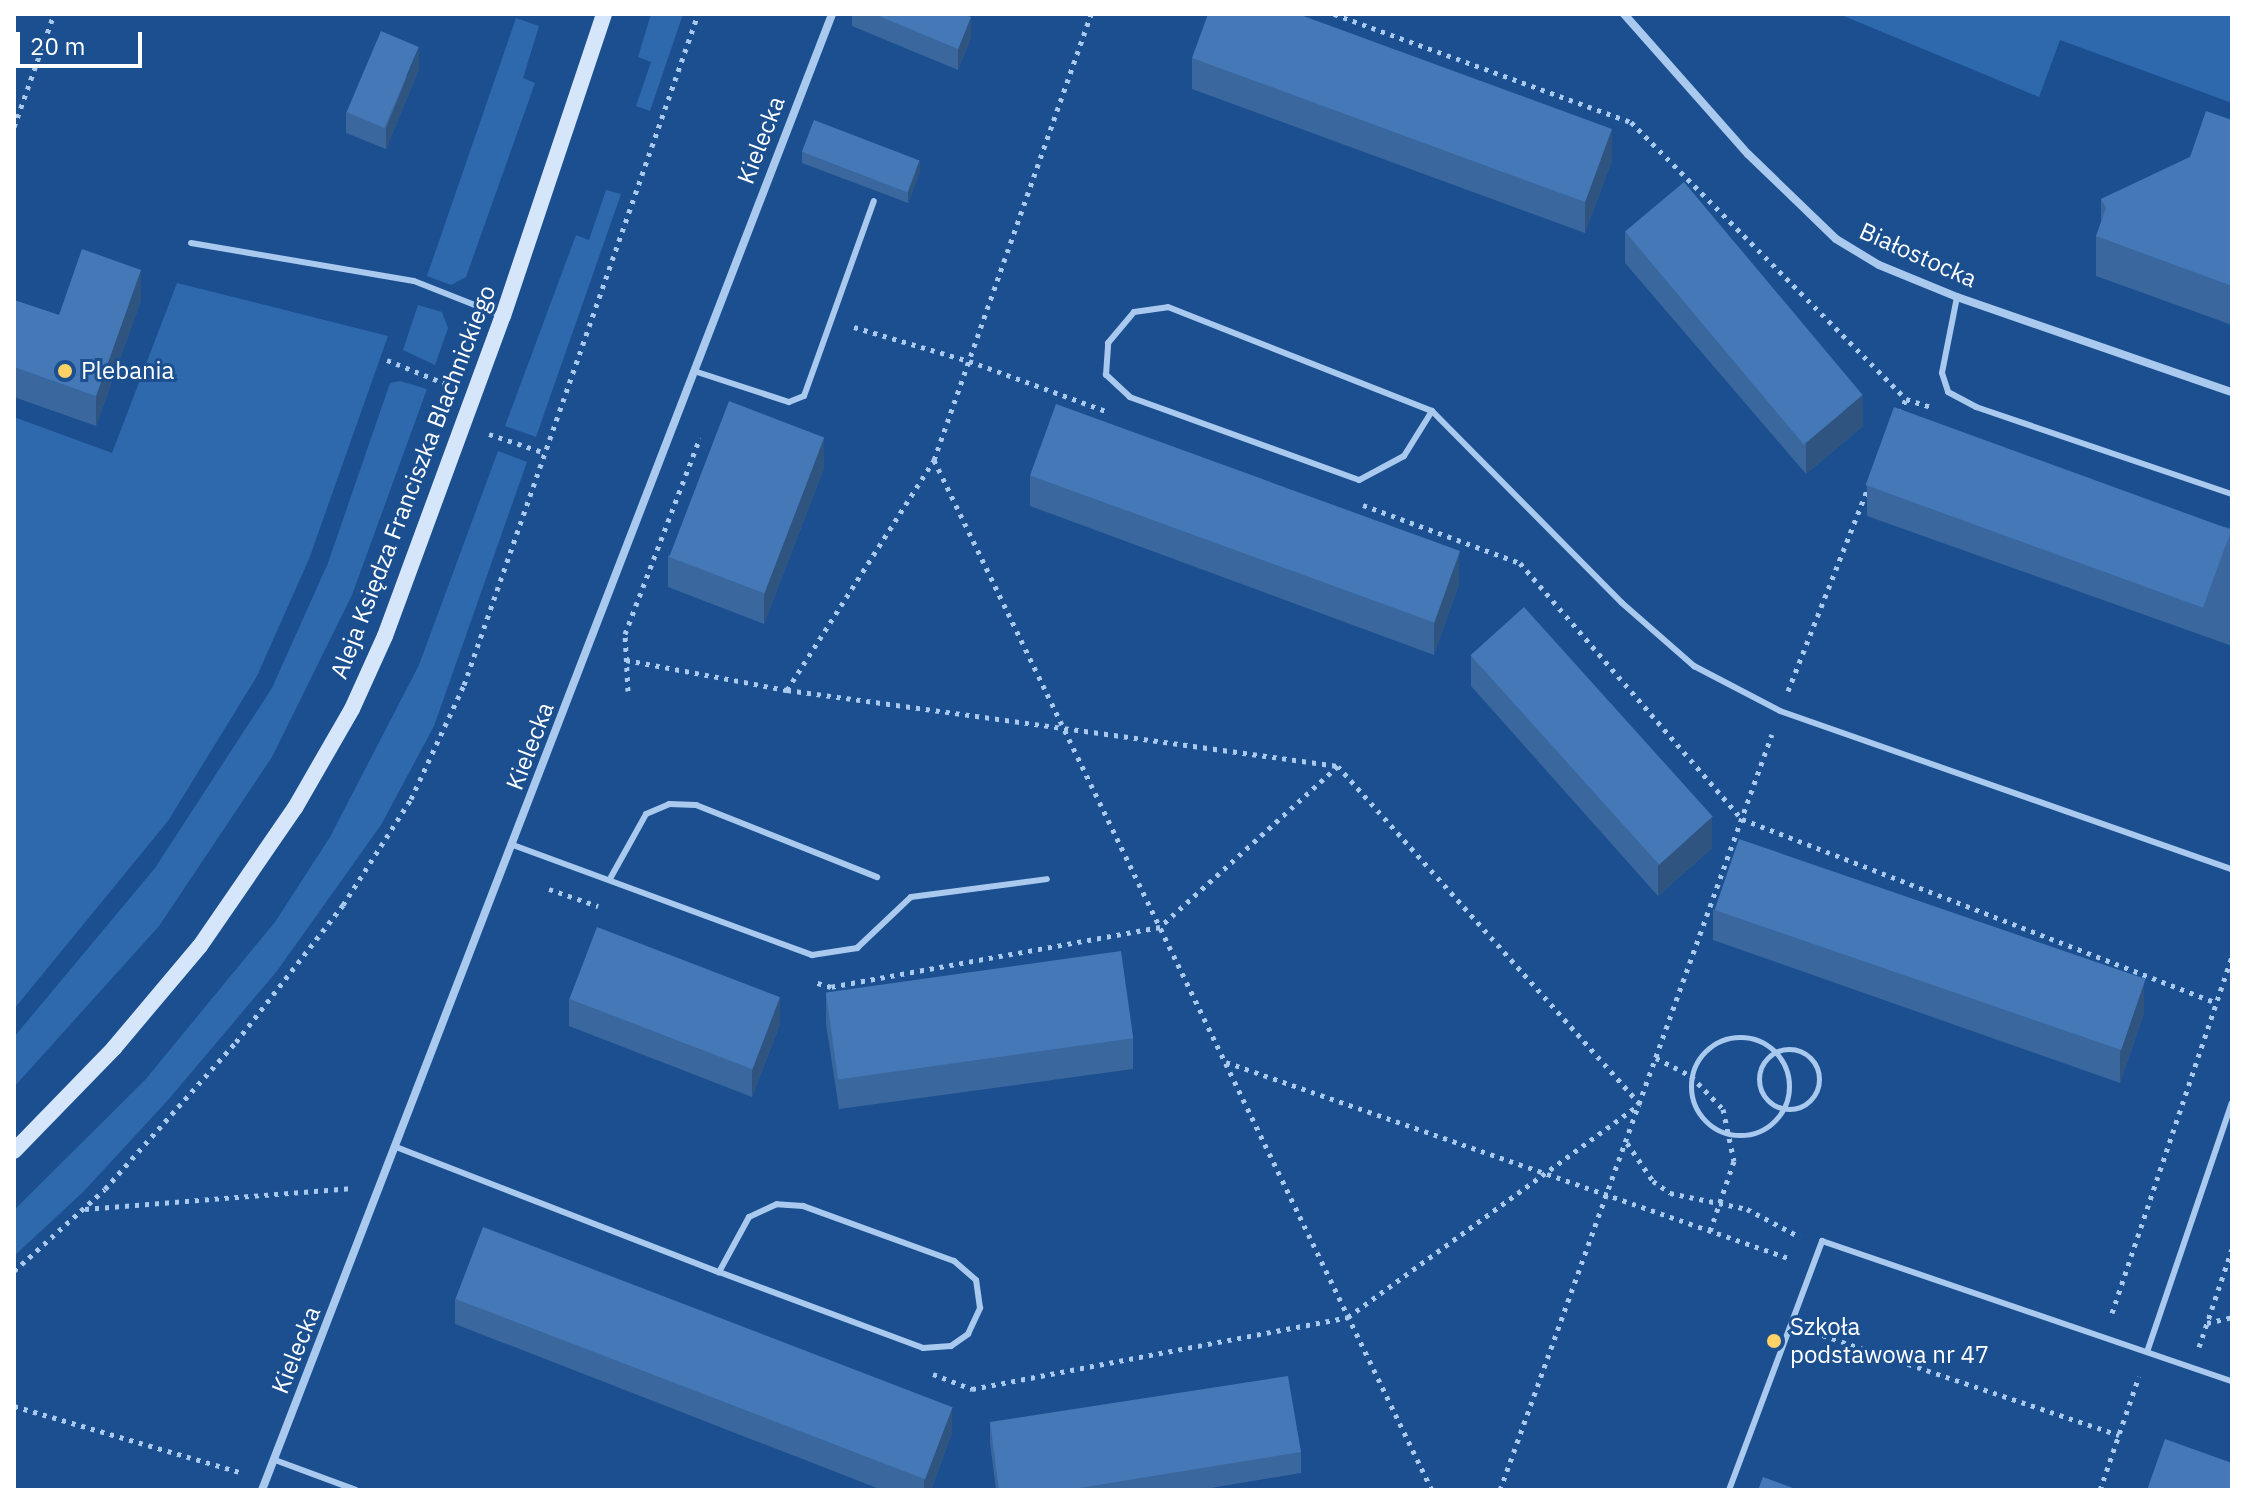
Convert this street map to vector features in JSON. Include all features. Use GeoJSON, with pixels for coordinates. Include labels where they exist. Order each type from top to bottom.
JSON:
{"type":"FeatureCollection","features":[{"type":"Feature","properties":{"kind":"street","name":"Aleja Księdza Franciszka Blachnickiego"},"geometry":{"type":"LineString","coordinates":[[14,1151],[114,1048],[200,946],[295,808],[352,709],[385,636],[503,316],[604,14]]}},
{"type":"Feature","properties":{"kind":"street","name":"Kielecka"},"geometry":{"type":"LineString","coordinates":[[264,1486],[832,14]]}},
{"type":"Feature","properties":{"kind":"street","name":"Białostocka"},"geometry":{"type":"LineString","coordinates":[[1624,14],[1748,154],[1836,239],[1879,265],[1957,297],[2232,392]]}},
{"type":"Feature","properties":{"kind":"lane"},"geometry":{"type":"LineString","coordinates":[[694,371],[789,402],[804,396],[874,201]]}},
{"type":"Feature","properties":{"kind":"lane"},"geometry":{"type":"LineString","coordinates":[[191,243],[414,281],[503,316]]}},
{"type":"Feature","properties":{"kind":"lane"},"geometry":{"type":"LineString","coordinates":[[1957,297],[1942,373],[1948,392],[1976,407],[2232,494]]}},
{"type":"Feature","properties":{"kind":"lane"},"geometry":{"type":"LineString","coordinates":[[1432,411],[1404,456],[1359,480],[1130,397],[1106,375],[1108,343],[1134,312],[1168,307],[1432,411],[1622,603],[1694,666],[1780,711],[2232,869]]}},
{"type":"Feature","properties":{"kind":"lane"},"geometry":{"type":"LineString","coordinates":[[611,877],[646,814],[669,804],[696,805],[877,877]]}},
{"type":"Feature","properties":{"kind":"lane"},"geometry":{"type":"LineString","coordinates":[[513,845],[611,877],[812,955],[857,948],[911,897],[1047,879]]}},
{"type":"Feature","properties":{"kind":"lane"},"geometry":{"type":"LineString","coordinates":[[2147,1352],[2232,1103]]}},
{"type":"Feature","properties":{"kind":"lane"},"geometry":{"type":"LineString","coordinates":[[396,1147],[719,1272],[923,1348],[951,1346],[959,1340],[980,1308],[976,1280],[954,1261],[803,1206],[777,1204],[749,1217],[719,1272]]}},
{"type":"Feature","properties":{"kind":"lane"},"geometry":{"type":"LineString","coordinates":[[1729,1490],[1822,1241],[2232,1381]]}},
{"type":"Feature","properties":{"kind":"lane"},"geometry":{"type":"LineString","coordinates":[[275,1460],[356,1490]]}},
{"type":"Feature","properties":{"kind":"path"},"geometry":{"type":"LineString","coordinates":[[14,127],[54,14]]}},
{"type":"Feature","properties":{"kind":"path"},"geometry":{"type":"LineString","coordinates":[[14,1271],[85,1209],[178,1109],[306,955],[383,845],[431,762],[464,685],[698,14]]}},
{"type":"Feature","properties":{"kind":"path"},"geometry":{"type":"LineString","coordinates":[[787,690],[934,460],[1091,14]]}},
{"type":"Feature","properties":{"kind":"path"},"geometry":{"type":"LineString","coordinates":[[1334,14],[1631,122],[1906,399],[1936,409]]}},
{"type":"Feature","properties":{"kind":"path"},"geometry":{"type":"LineString","coordinates":[[832,321],[969,361],[1118,415]]}},
{"type":"Feature","properties":{"kind":"path"},"geometry":{"type":"LineString","coordinates":[[628,691],[625,634],[710,412],[685,395]]}},
{"type":"Feature","properties":{"kind":"path"},"geometry":{"type":"LineString","coordinates":[[1894,427],[1906,399]]}},
{"type":"Feature","properties":{"kind":"path"},"geometry":{"type":"LineString","coordinates":[[934,460],[1432,1490]]}},
{"type":"Feature","properties":{"kind":"path"},"geometry":{"type":"LineString","coordinates":[[1500,1490],[1780,711],[1871,482]]}},
{"type":"Feature","properties":{"kind":"path"},"geometry":{"type":"LineString","coordinates":[[1356,503],[1520,563],[1742,819],[2217,1003]]}},
{"type":"Feature","properties":{"kind":"path"},"geometry":{"type":"LineString","coordinates":[[626,660],[787,690],[1338,766],[1640,1104]]}},
{"type":"Feature","properties":{"kind":"path"},"geometry":{"type":"LineString","coordinates":[[802,977],[831,987],[1160,927],[1338,766]]}},
{"type":"Feature","properties":{"kind":"path"},"geometry":{"type":"LineString","coordinates":[[549,889],[609,910]]}},
{"type":"Feature","properties":{"kind":"path"},"geometry":{"type":"LineString","coordinates":[[2104,1337],[2232,957]]}},
{"type":"Feature","properties":{"kind":"path"},"geometry":{"type":"LineString","coordinates":[[1775,1052],[1803,1052],[1819,1072],[1812,1098],[1784,1108],[1758,1132],[1729,1134],[1709,1125],[1698,1112],[1691,1076],[1707,1050],[1721,1041],[1755,1039],[1775,1052],[1788,1076],[1784,1108]]}},
{"type":"Feature","properties":{"kind":"path"},"geometry":{"type":"LineString","coordinates":[[1775,1052],[1760,1071],[1759,1085],[1765,1097],[1784,1108]]}},
{"type":"Feature","properties":{"kind":"path"},"geometry":{"type":"LineString","coordinates":[[1656,1058],[1691,1076],[1723,1109],[1734,1161],[1710,1231]]}},
{"type":"Feature","properties":{"kind":"path"},"geometry":{"type":"LineString","coordinates":[[1224,1062],[1607,1196]]}},
{"type":"Feature","properties":{"kind":"path"},"geometry":{"type":"LineString","coordinates":[[1348,1317],[1640,1104]]}},
{"type":"Feature","properties":{"kind":"path"},"geometry":{"type":"LineString","coordinates":[[1626,1142],[1653,1181],[1670,1193],[1767,1216],[1817,1254]]}},
{"type":"Feature","properties":{"kind":"path"},"geometry":{"type":"LineString","coordinates":[[85,1209],[382,1186]]}},
{"type":"Feature","properties":{"kind":"path"},"geometry":{"type":"LineString","coordinates":[[2192,1367],[2232,1249]]}},
{"type":"Feature","properties":{"kind":"path"},"geometry":{"type":"LineString","coordinates":[[2207,1323],[2232,1317]]}},
{"type":"Feature","properties":{"kind":"path"},"geometry":{"type":"LineString","coordinates":[[1807,1347],[1812,1332],[2119,1435]]}},
{"type":"Feature","properties":{"kind":"path"},"geometry":{"type":"LineString","coordinates":[[2100,1490],[2140,1375]]}},
{"type":"Feature","properties":{"kind":"path"},"geometry":{"type":"LineString","coordinates":[[14,1406],[264,1486]]}},
{"type":"Feature","properties":{"kind":"shaded area"},"geometry":{"type":"Polygon","coordinates":[[[651,14],[683,14],[650,111],[636,106],[651,62],[638,57],[651,14]]]}},
{"type":"Feature","properties":{"kind":"shaded area"},"geometry":{"type":"Polygon","coordinates":[[[1839,14],[2232,14],[2232,103],[2060,40],[2039,97],[1839,14]]]}},
{"type":"Feature","properties":{"kind":"shaded area"},"geometry":{"type":"Polygon","coordinates":[[[516,18],[539,26],[523,78],[535,83],[466,277],[451,285],[427,276],[516,18]]]}},
{"type":"Feature","properties":{"kind":"shaded area"},"geometry":{"type":"Polygon","coordinates":[[[606,190],[621,194],[536,437],[505,426],[576,235],[589,240],[606,190]]]}},
{"type":"Feature","properties":{"kind":"shaded area"},"geometry":{"type":"Polygon","coordinates":[[[177,283],[388,336],[309,559],[257,676],[168,821],[14,1009],[14,417],[112,453],[177,283]]]}},
{"type":"Feature","properties":{"kind":"shaded area"},"geometry":{"type":"Polygon","coordinates":[[[418,305],[442,312],[448,328],[435,365],[403,350],[418,305]]]}},
{"type":"Feature","properties":{"kind":"shaded area"},"geometry":{"type":"Polygon","coordinates":[[[400,381],[427,389],[352,595],[272,757],[159,926],[14,1087],[14,1037],[155,868],[272,688],[328,563],[390,383],[400,381]]]}},
{"type":"Feature","properties":{"kind":"shaded area"},"geometry":{"type":"Polygon","coordinates":[[[498,451],[527,462],[434,726],[381,825],[277,971],[168,1100],[83,1192],[14,1256],[14,1210],[145,1080],[275,922],[330,837],[419,665],[498,451]]]}},
{"type":"Feature","properties":{"kind":"building"},"geometry":{"type":"Polygon","coordinates":[[[874,14],[964,14],[971,17],[958,49],[874,14]]]}},
{"type":"Feature","properties":{"kind":"building"},"geometry":{"type":"Polygon","coordinates":[[[1208,14],[1298,14],[1612,129],[1585,202],[1192,58],[1208,14]]]}},
{"type":"Feature","properties":{"kind":"building"},"geometry":{"type":"Polygon","coordinates":[[[381,31],[419,47],[384,128],[347,112],[381,31]]]}},
{"type":"Feature","properties":{"kind":"building"},"geometry":{"type":"Polygon","coordinates":[[[2206,111],[2232,120],[2232,286],[2096,236],[2106,208],[2101,199],[2190,157],[2206,111]]]}},
{"type":"Feature","properties":{"kind":"building"},"geometry":{"type":"Polygon","coordinates":[[[814,120],[919,160],[907,192],[802,152],[814,120]]]}},
{"type":"Feature","properties":{"kind":"building"},"geometry":{"type":"Polygon","coordinates":[[[1684,182],[1863,395],[1804,444],[1625,231],[1684,182]]]}},
{"type":"Feature","properties":{"kind":"building"},"geometry":{"type":"Polygon","coordinates":[[[82,249],[141,270],[96,396],[14,367],[14,300],[59,315],[82,249]]]}},
{"type":"Feature","properties":{"kind":"building"},"geometry":{"type":"Polygon","coordinates":[[[729,401],[824,438],[764,593],[669,557],[729,401]]]}},
{"type":"Feature","properties":{"kind":"building"},"geometry":{"type":"Polygon","coordinates":[[[1056,404],[1460,551],[1434,622],[1030,475],[1056,404]]]}},
{"type":"Feature","properties":{"kind":"building"},"geometry":{"type":"Polygon","coordinates":[[[1894,407],[2231,530],[2203,608],[1866,485],[1894,407]]]}},
{"type":"Feature","properties":{"kind":"building"},"geometry":{"type":"Polygon","coordinates":[[[1524,607],[1713,817],[1659,865],[1470,655],[1524,607]]]}},
{"type":"Feature","properties":{"kind":"building"},"geometry":{"type":"Polygon","coordinates":[[[1739,839],[2146,979],[2121,1050],[1715,910],[1739,839]]]}},
{"type":"Feature","properties":{"kind":"building"},"geometry":{"type":"Polygon","coordinates":[[[597,927],[780,997],[752,1069],[569,999],[597,927]]]}},
{"type":"Feature","properties":{"kind":"building"},"geometry":{"type":"Polygon","coordinates":[[[1121,951],[1133,1038],[838,1080],[826,992],[1121,951]]]}},
{"type":"Feature","properties":{"kind":"building"},"geometry":{"type":"Polygon","coordinates":[[[483,1227],[953,1407],[925,1479],[455,1299],[483,1227]]]}},
{"type":"Feature","properties":{"kind":"building"},"geometry":{"type":"Polygon","coordinates":[[[1288,1376],[1301,1452],[1067,1490],[999,1490],[990,1422],[1288,1376]]]}},
{"type":"Feature","properties":{"kind":"building"},"geometry":{"type":"Polygon","coordinates":[[[2165,1439],[2232,1463],[2232,1490],[2147,1490],[2165,1439]]]}},
{"type":"Feature","properties":{"kind":"building"},"geometry":{"type":"Polygon","coordinates":[[[1763,1477],[1798,1490],[1758,1490],[1763,1477]]]}},
{"type":"Feature","properties":{"kind":"place","name":"Plebania"},"geometry":{"type":"Point","coordinates":[65,371]}},
{"type":"Feature","properties":{"kind":"place","name":"Szkoła podstawowa nr 47"},"geometry":{"type":"Point","coordinates":[1774,1341]}}]}
